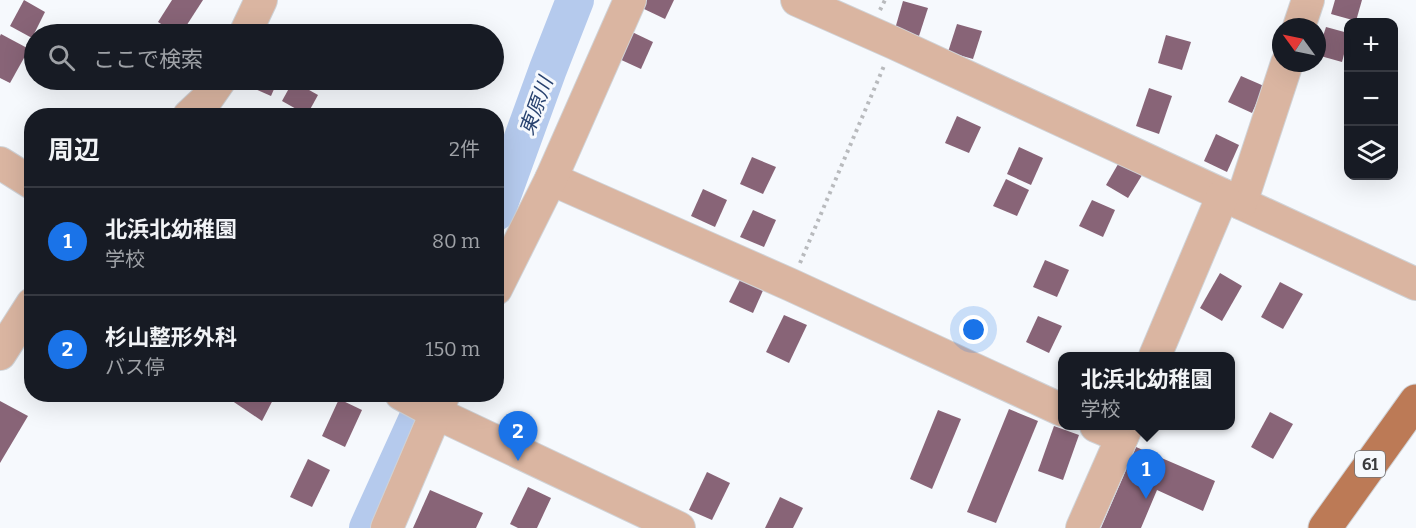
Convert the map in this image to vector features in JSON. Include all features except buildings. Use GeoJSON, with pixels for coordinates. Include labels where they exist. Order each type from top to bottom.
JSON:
{"type":"FeatureCollection","features":[{"type":"Feature","properties":{"kind":"main road","name":"61"},"geometry":{"type":"LineString","coordinates":[[1325,528],[1416,401]]}},
{"type":"Feature","properties":{"kind":"street"},"geometry":{"type":"LineString","coordinates":[[250,24],[261,0]]}},
{"type":"Feature","properties":{"kind":"street"},"geometry":{"type":"LineString","coordinates":[[504,273],[551,179],[630,0]]}},
{"type":"Feature","properties":{"kind":"street"},"geometry":{"type":"LineString","coordinates":[[797,0],[1416,284]]}},
{"type":"Feature","properties":{"kind":"street"},"geometry":{"type":"LineString","coordinates":[[1302,18],[1308,0]]}},
{"type":"Feature","properties":{"kind":"street"},"geometry":{"type":"LineString","coordinates":[[1157,352],[1232,199],[1283,72]]}},
{"type":"Feature","properties":{"kind":"street"},"geometry":{"type":"LineString","coordinates":[[198,108],[213,90]]}},
{"type":"Feature","properties":{"kind":"street"},"geometry":{"type":"LineString","coordinates":[[0,163],[24,178]]}},
{"type":"Feature","properties":{"kind":"street"},"geometry":{"type":"LineString","coordinates":[[551,179],[791,285],[1058,408]]}},
{"type":"Feature","properties":{"kind":"street"},"geometry":{"type":"LineString","coordinates":[[0,354],[24,316]]}},
{"type":"Feature","properties":{"kind":"street"},"geometry":{"type":"LineString","coordinates":[[387,528],[440,404],[679,528]]}},
{"type":"Feature","properties":{"kind":"street"},"geometry":{"type":"LineString","coordinates":[[1082,528],[1115,430]]}},
{"type":"Feature","properties":{"kind":"path"},"geometry":{"type":"LineString","coordinates":[[791,285],[894,43]]}},
{"type":"Feature","properties":{"kind":"waterway","name":"東原川"},"geometry":{"type":"LineString","coordinates":[[504,190],[575,0]]}},
{"type":"Feature","properties":{"kind":"waterway","name":"東原川"},"geometry":{"type":"LineString","coordinates":[[368,528],[417,420]]}},
{"type":"Feature","properties":{"kind":"place","name":"杉山整形外科"},"geometry":{"type":"Point","coordinates":[518,461]}},
{"type":"Feature","properties":{"kind":"place","name":"北浜北幼稚園"},"geometry":{"type":"Point","coordinates":[1146,499]}}]}
